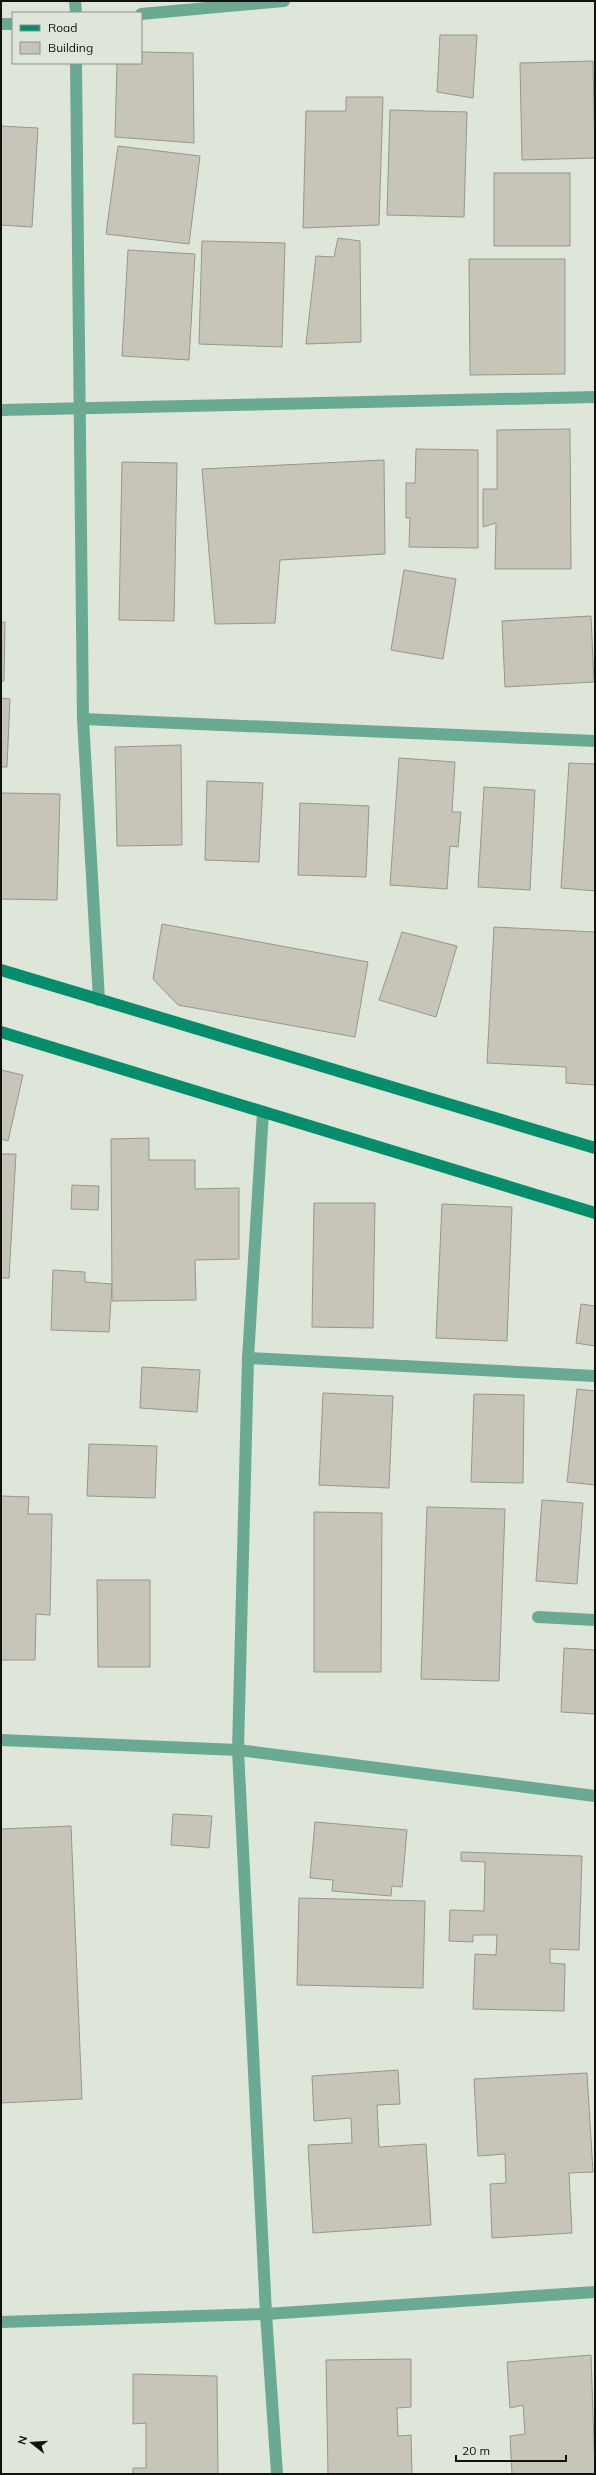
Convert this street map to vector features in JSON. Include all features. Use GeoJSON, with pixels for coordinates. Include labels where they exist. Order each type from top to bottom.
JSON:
{"type":"FeatureCollection","features":[{"type":"Feature","properties":{"kind":"main road"},"geometry":{"type":"LineString","coordinates":[[1,970],[595,1148]]}},
{"type":"Feature","properties":{"kind":"main road"},"geometry":{"type":"LineString","coordinates":[[1,1032],[595,1213]]}},
{"type":"Feature","properties":{"kind":"street"},"geometry":{"type":"LineString","coordinates":[[75,1],[76,12]]}},
{"type":"Feature","properties":{"kind":"street"},"geometry":{"type":"LineString","coordinates":[[142,14],[284,1]]}},
{"type":"Feature","properties":{"kind":"street"},"geometry":{"type":"LineString","coordinates":[[1,24],[12,24]]}},
{"type":"Feature","properties":{"kind":"street"},"geometry":{"type":"LineString","coordinates":[[76,64],[83,719],[99,1000]]}},
{"type":"Feature","properties":{"kind":"street"},"geometry":{"type":"LineString","coordinates":[[1,410],[80,410],[595,397]]}},
{"type":"Feature","properties":{"kind":"street"},"geometry":{"type":"LineString","coordinates":[[83,719],[595,741]]}},
{"type":"Feature","properties":{"kind":"street"},"geometry":{"type":"LineString","coordinates":[[263,1112],[248,1358],[238,1750],[266,2314],[277,2474]]}},
{"type":"Feature","properties":{"kind":"street"},"geometry":{"type":"LineString","coordinates":[[248,1358],[595,1376]]}},
{"type":"Feature","properties":{"kind":"street"},"geometry":{"type":"LineString","coordinates":[[538,1617],[595,1620]]}},
{"type":"Feature","properties":{"kind":"street"},"geometry":{"type":"LineString","coordinates":[[1,1740],[238,1750],[595,1796]]}},
{"type":"Feature","properties":{"kind":"street"},"geometry":{"type":"LineString","coordinates":[[1,2322],[266,2314],[595,2292]]}},
{"type":"Feature","properties":{"kind":"building"},"geometry":{"type":"Polygon","coordinates":[[[440,35],[477,35],[473,98],[437,92],[440,35]]]}},
{"type":"Feature","properties":{"kind":"building"},"geometry":{"type":"Polygon","coordinates":[[[142,52],[193,53],[194,143],[115,137],[117,64],[142,64],[142,52]]]}},
{"type":"Feature","properties":{"kind":"building"},"geometry":{"type":"Polygon","coordinates":[[[593,61],[595,158],[522,160],[520,63],[593,61]]]}},
{"type":"Feature","properties":{"kind":"building"},"geometry":{"type":"Polygon","coordinates":[[[346,97],[383,97],[379,225],[303,228],[306,111],[346,111],[346,97]]]}},
{"type":"Feature","properties":{"kind":"building"},"geometry":{"type":"Polygon","coordinates":[[[390,110],[467,112],[464,217],[387,215],[390,110]]]}},
{"type":"Feature","properties":{"kind":"building"},"geometry":{"type":"Polygon","coordinates":[[[1,126],[38,128],[32,227],[1,225],[1,126]]]}},
{"type":"Feature","properties":{"kind":"building"},"geometry":{"type":"Polygon","coordinates":[[[118,146],[200,156],[189,244],[106,234],[118,146]]]}},
{"type":"Feature","properties":{"kind":"building"},"geometry":{"type":"Polygon","coordinates":[[[494,173],[570,173],[570,246],[494,246],[494,173]]]}},
{"type":"Feature","properties":{"kind":"building"},"geometry":{"type":"Polygon","coordinates":[[[338,238],[360,241],[361,342],[306,344],[316,256],[334,257],[338,238]]]}},
{"type":"Feature","properties":{"kind":"building"},"geometry":{"type":"Polygon","coordinates":[[[202,241],[285,243],[282,347],[199,344],[202,241]]]}},
{"type":"Feature","properties":{"kind":"building"},"geometry":{"type":"Polygon","coordinates":[[[128,250],[195,254],[189,360],[122,356],[128,250]]]}},
{"type":"Feature","properties":{"kind":"building"},"geometry":{"type":"Polygon","coordinates":[[[469,259],[565,259],[565,374],[470,375],[469,259]]]}},
{"type":"Feature","properties":{"kind":"building"},"geometry":{"type":"Polygon","coordinates":[[[570,429],[571,569],[495,569],[496,523],[483,527],[483,489],[497,489],[497,430],[570,429]]]}},
{"type":"Feature","properties":{"kind":"building"},"geometry":{"type":"Polygon","coordinates":[[[416,449],[478,450],[478,548],[409,547],[410,518],[406,518],[406,483],[415,483],[416,449]]]}},
{"type":"Feature","properties":{"kind":"building"},"geometry":{"type":"Polygon","coordinates":[[[384,460],[385,554],[280,560],[275,623],[215,624],[202,469],[384,460]]]}},
{"type":"Feature","properties":{"kind":"building"},"geometry":{"type":"Polygon","coordinates":[[[122,462],[177,463],[174,621],[119,620],[122,462]]]}},
{"type":"Feature","properties":{"kind":"building"},"geometry":{"type":"Polygon","coordinates":[[[404,570],[456,579],[443,659],[391,650],[404,570]]]}},
{"type":"Feature","properties":{"kind":"building"},"geometry":{"type":"Polygon","coordinates":[[[591,616],[594,682],[505,687],[502,621],[591,616]]]}},
{"type":"Feature","properties":{"kind":"building"},"geometry":{"type":"Polygon","coordinates":[[[1,622],[5,622],[4,681],[1,681],[1,622]]]}},
{"type":"Feature","properties":{"kind":"building"},"geometry":{"type":"Polygon","coordinates":[[[1,698],[10,699],[7,767],[1,767],[1,698]]]}},
{"type":"Feature","properties":{"kind":"building"},"geometry":{"type":"Polygon","coordinates":[[[181,745],[182,845],[117,846],[115,747],[181,745]]]}},
{"type":"Feature","properties":{"kind":"building"},"geometry":{"type":"Polygon","coordinates":[[[399,758],[455,762],[452,812],[461,812],[458,847],[450,846],[447,889],[390,885],[399,758]]]}},
{"type":"Feature","properties":{"kind":"building"},"geometry":{"type":"Polygon","coordinates":[[[569,763],[595,764],[595,891],[561,888],[569,763]]]}},
{"type":"Feature","properties":{"kind":"building"},"geometry":{"type":"Polygon","coordinates":[[[207,781],[263,783],[259,862],[205,860],[207,781]]]}},
{"type":"Feature","properties":{"kind":"building"},"geometry":{"type":"Polygon","coordinates":[[[484,787],[535,790],[530,890],[478,887],[484,787]]]}},
{"type":"Feature","properties":{"kind":"building"},"geometry":{"type":"Polygon","coordinates":[[[1,793],[60,794],[57,900],[1,899],[1,793]]]}},
{"type":"Feature","properties":{"kind":"building"},"geometry":{"type":"Polygon","coordinates":[[[300,803],[369,806],[366,877],[298,875],[300,803]]]}},
{"type":"Feature","properties":{"kind":"building"},"geometry":{"type":"Polygon","coordinates":[[[162,924],[368,962],[355,1037],[178,1005],[153,979],[162,924]]]}},
{"type":"Feature","properties":{"kind":"building"},"geometry":{"type":"Polygon","coordinates":[[[494,927],[595,932],[595,1085],[566,1083],[566,1067],[487,1063],[494,927]]]}},
{"type":"Feature","properties":{"kind":"building"},"geometry":{"type":"Polygon","coordinates":[[[402,932],[457,946],[436,1017],[379,1000],[402,932]]]}},
{"type":"Feature","properties":{"kind":"building"},"geometry":{"type":"Polygon","coordinates":[[[1,1070],[23,1075],[8,1141],[1,1139],[1,1070]]]}},
{"type":"Feature","properties":{"kind":"building"},"geometry":{"type":"Polygon","coordinates":[[[149,1138],[149,1160],[195,1160],[195,1189],[239,1188],[239,1259],[195,1260],[196,1300],[112,1301],[111,1139],[149,1138]]]}},
{"type":"Feature","properties":{"kind":"building"},"geometry":{"type":"Polygon","coordinates":[[[1,1154],[16,1154],[9,1278],[1,1278],[1,1154]]]}},
{"type":"Feature","properties":{"kind":"building"},"geometry":{"type":"Polygon","coordinates":[[[72,1185],[99,1186],[98,1210],[71,1209],[72,1185]]]}},
{"type":"Feature","properties":{"kind":"building"},"geometry":{"type":"Polygon","coordinates":[[[314,1203],[375,1203],[373,1328],[312,1327],[314,1203]]]}},
{"type":"Feature","properties":{"kind":"building"},"geometry":{"type":"Polygon","coordinates":[[[442,1204],[512,1207],[507,1341],[436,1338],[442,1204]]]}},
{"type":"Feature","properties":{"kind":"building"},"geometry":{"type":"Polygon","coordinates":[[[53,1270],[85,1272],[85,1282],[112,1284],[109,1332],[51,1330],[53,1270]]]}},
{"type":"Feature","properties":{"kind":"building"},"geometry":{"type":"Polygon","coordinates":[[[581,1304],[595,1306],[595,1346],[576,1343],[581,1304]]]}},
{"type":"Feature","properties":{"kind":"building"},"geometry":{"type":"Polygon","coordinates":[[[142,1367],[200,1370],[197,1412],[140,1408],[142,1367]]]}},
{"type":"Feature","properties":{"kind":"building"},"geometry":{"type":"Polygon","coordinates":[[[577,1389],[595,1391],[595,1485],[567,1482],[577,1389]]]}},
{"type":"Feature","properties":{"kind":"building"},"geometry":{"type":"Polygon","coordinates":[[[323,1393],[393,1396],[389,1488],[319,1485],[323,1393]]]}},
{"type":"Feature","properties":{"kind":"building"},"geometry":{"type":"Polygon","coordinates":[[[474,1394],[524,1395],[523,1483],[471,1482],[474,1394]]]}},
{"type":"Feature","properties":{"kind":"building"},"geometry":{"type":"Polygon","coordinates":[[[89,1444],[157,1446],[155,1498],[87,1496],[89,1444]]]}},
{"type":"Feature","properties":{"kind":"building"},"geometry":{"type":"Polygon","coordinates":[[[1,1496],[29,1497],[28,1514],[52,1514],[50,1615],[36,1614],[35,1660],[1,1660],[1,1496]]]}},
{"type":"Feature","properties":{"kind":"building"},"geometry":{"type":"Polygon","coordinates":[[[542,1500],[583,1503],[577,1584],[536,1581],[542,1500]]]}},
{"type":"Feature","properties":{"kind":"building"},"geometry":{"type":"Polygon","coordinates":[[[427,1507],[505,1509],[499,1681],[421,1679],[427,1507]]]}},
{"type":"Feature","properties":{"kind":"building"},"geometry":{"type":"Polygon","coordinates":[[[314,1512],[382,1513],[381,1672],[314,1672],[314,1512]]]}},
{"type":"Feature","properties":{"kind":"building"},"geometry":{"type":"Polygon","coordinates":[[[97,1580],[150,1580],[150,1667],[98,1667],[97,1580]]]}},
{"type":"Feature","properties":{"kind":"building"},"geometry":{"type":"Polygon","coordinates":[[[564,1648],[595,1650],[595,1714],[561,1712],[564,1648]]]}},
{"type":"Feature","properties":{"kind":"building"},"geometry":{"type":"Polygon","coordinates":[[[173,1814],[212,1816],[209,1848],[171,1845],[173,1814]]]}},
{"type":"Feature","properties":{"kind":"building"},"geometry":{"type":"Polygon","coordinates":[[[315,1822],[407,1830],[402,1887],[392,1886],[391,1896],[332,1891],[333,1880],[310,1878],[315,1822]]]}},
{"type":"Feature","properties":{"kind":"building"},"geometry":{"type":"Polygon","coordinates":[[[71,1826],[82,2099],[1,2103],[1,1829],[71,1826]]]}},
{"type":"Feature","properties":{"kind":"building"},"geometry":{"type":"Polygon","coordinates":[[[461,1852],[582,1856],[579,1950],[550,1949],[550,1963],[565,1964],[564,2011],[473,2009],[475,1954],[496,1955],[497,1935],[473,1935],[473,1942],[449,1941],[450,1910],[484,1911],[485,1862],[461,1861],[461,1852]]]}},
{"type":"Feature","properties":{"kind":"building"},"geometry":{"type":"Polygon","coordinates":[[[299,1898],[425,1901],[423,1988],[297,1985],[299,1898]]]}},
{"type":"Feature","properties":{"kind":"building"},"geometry":{"type":"Polygon","coordinates":[[[398,2070],[400,2104],[377,2105],[379,2147],[426,2144],[431,2225],[313,2233],[308,2145],[352,2143],[351,2118],[314,2121],[312,2076],[398,2070]]]}},
{"type":"Feature","properties":{"kind":"building"},"geometry":{"type":"Polygon","coordinates":[[[587,2073],[593,2172],[569,2173],[572,2233],[492,2238],[490,2184],[506,2183],[505,2154],[478,2156],[474,2079],[587,2073]]]}},
{"type":"Feature","properties":{"kind":"building"},"geometry":{"type":"Polygon","coordinates":[[[591,2355],[595,2474],[512,2474],[510,2436],[525,2434],[523,2405],[510,2408],[507,2362],[591,2355]]]}},
{"type":"Feature","properties":{"kind":"building"},"geometry":{"type":"Polygon","coordinates":[[[411,2359],[411,2407],[397,2408],[398,2436],[411,2435],[412,2474],[328,2474],[326,2360],[411,2359]]]}},
{"type":"Feature","properties":{"kind":"building"},"geometry":{"type":"Polygon","coordinates":[[[133,2374],[217,2376],[218,2474],[133,2474],[133,2468],[146,2468],[146,2423],[133,2424],[133,2374]]]}}]}
